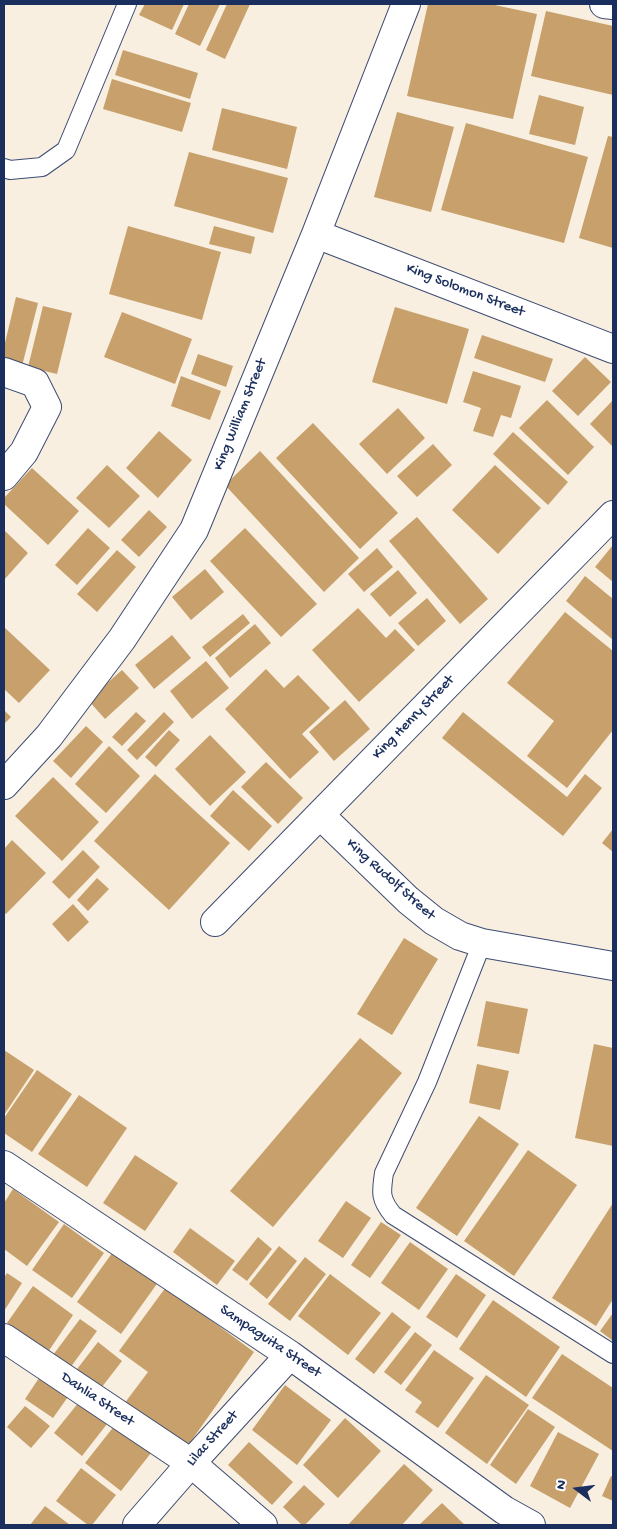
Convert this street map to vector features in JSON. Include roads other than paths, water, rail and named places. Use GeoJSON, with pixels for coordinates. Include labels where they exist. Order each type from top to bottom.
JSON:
{"type":"FeatureCollection","features":[{"type":"Feature","properties":{"kind":"street","name":"King William Street"},"geometry":{"type":"LineString","coordinates":[[4,785],[49,736],[116,646],[194,530],[316,234],[406,4]]}},
{"type":"Feature","properties":{"kind":"street"},"geometry":{"type":"LineString","coordinates":[[604,4],[613,5]]}},
{"type":"Feature","properties":{"kind":"street","name":"King Solomon Street"},"geometry":{"type":"LineString","coordinates":[[316,234],[613,349]]}},
{"type":"Feature","properties":{"kind":"street"},"geometry":{"type":"LineString","coordinates":[[4,372],[35,383],[47,407],[24,452],[4,476]]}},
{"type":"Feature","properties":{"kind":"street","name":"King Henry Street"},"geometry":{"type":"LineString","coordinates":[[215,922],[613,515]]}},
{"type":"Feature","properties":{"kind":"street","name":"King Rudolf Street"},"geometry":{"type":"LineString","coordinates":[[320,815],[408,900],[434,921],[460,936],[482,943],[613,966]]}},
{"type":"Feature","properties":{"kind":"street","name":"Sampaguita Street"},"geometry":{"type":"LineString","coordinates":[[4,1165],[290,1354],[497,1517],[531,1525]]}},
{"type":"Feature","properties":{"kind":"street","name":"Dahlia Street"},"geometry":{"type":"LineString","coordinates":[[4,1338],[190,1463],[264,1525]]}},
{"type":"Feature","properties":{"kind":"street","name":"Lilac Street"},"geometry":{"type":"LineString","coordinates":[[137,1525],[190,1463],[290,1354]]}},
{"type":"Feature","properties":{"kind":"lane"},"geometry":{"type":"LineString","coordinates":[[4,168],[10,170],[42,167],[66,150],[127,4]]}},
{"type":"Feature","properties":{"kind":"lane"},"geometry":{"type":"LineString","coordinates":[[482,943],[427,1082],[384,1173],[381,1189],[384,1203],[394,1215],[613,1354]]}}]}
